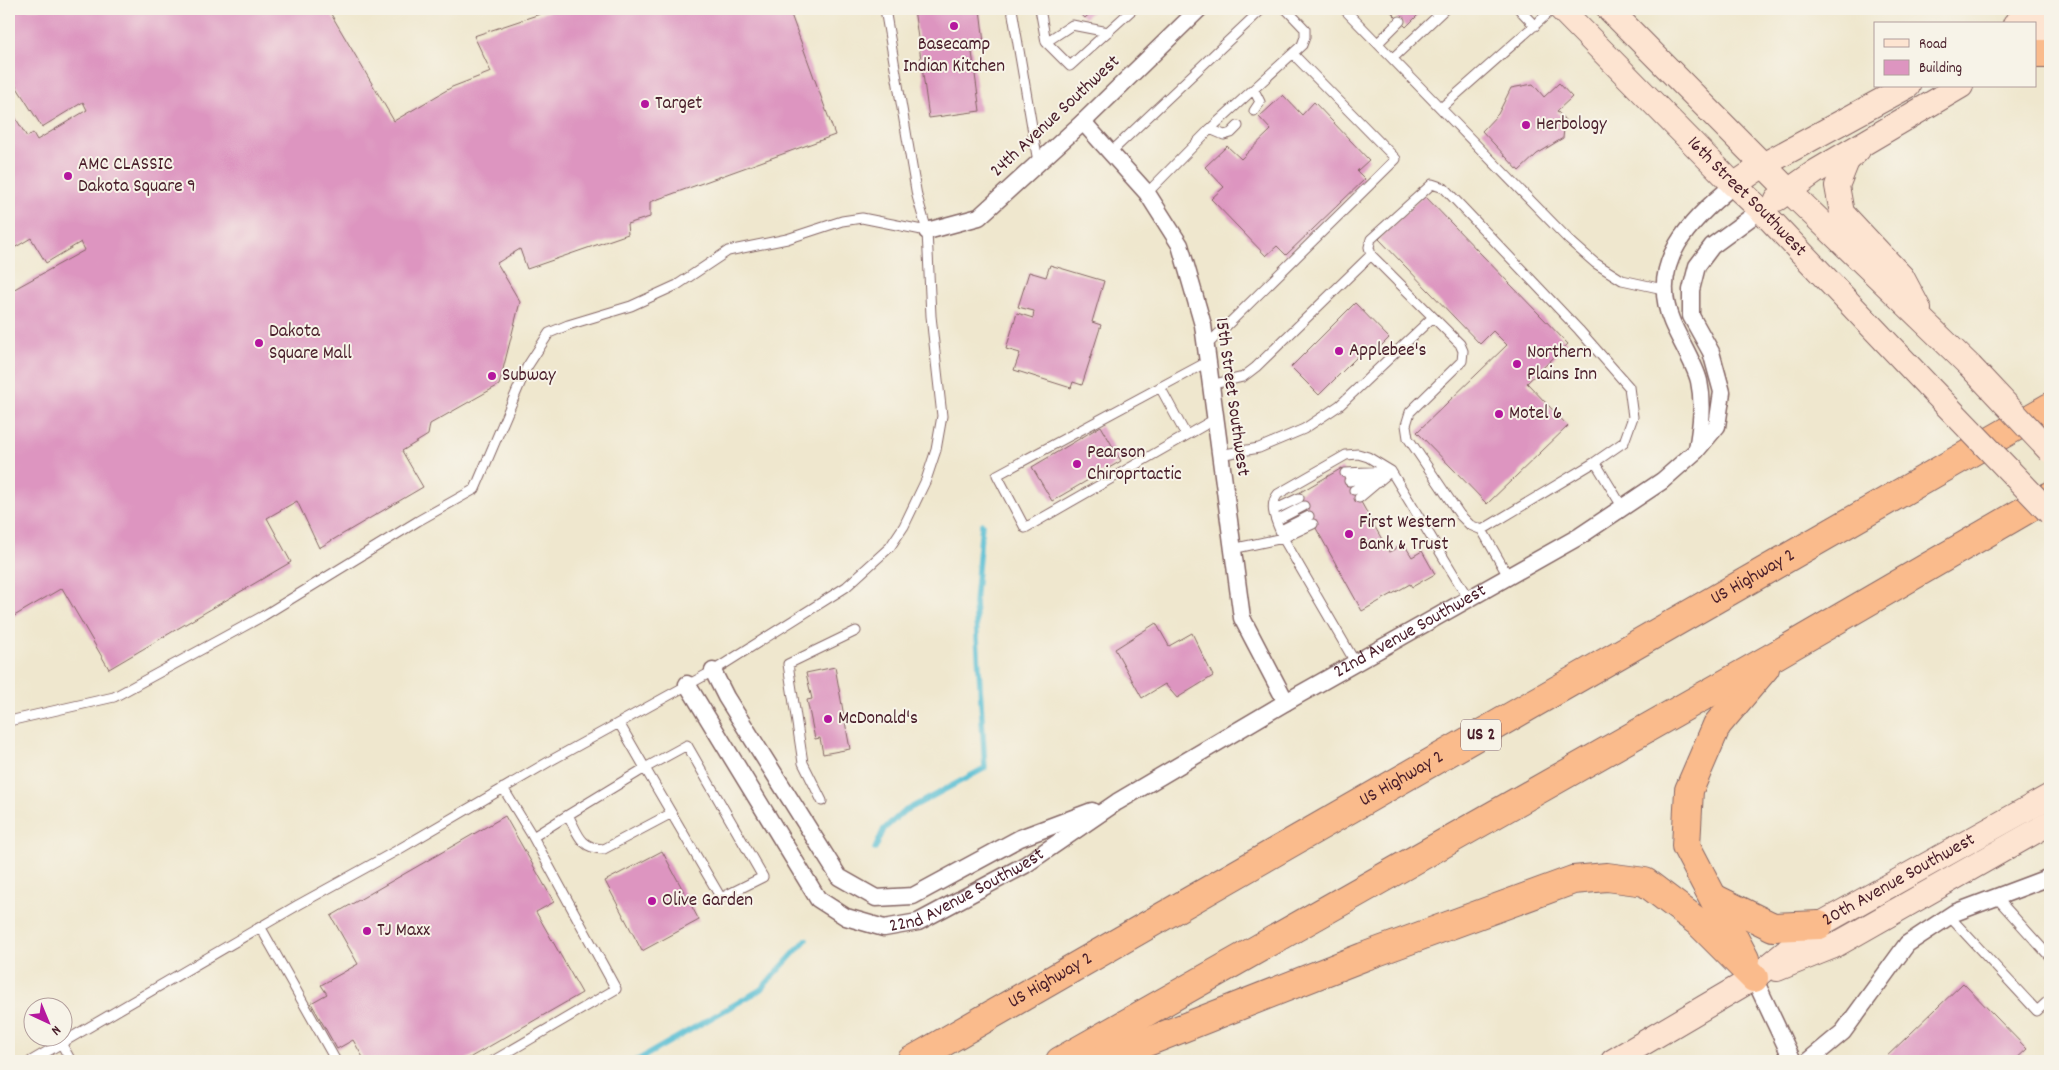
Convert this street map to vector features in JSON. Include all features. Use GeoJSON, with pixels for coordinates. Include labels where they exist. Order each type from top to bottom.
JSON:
{"type":"FeatureCollection","features":[{"type":"Feature","properties":{"kind":"highway"},"geometry":{"type":"LineString","coordinates":[[2036,54],[2050,54]]}},
{"type":"Feature","properties":{"kind":"highway"},"geometry":{"type":"LineString","coordinates":[[1996,438],[2050,395]]}},
{"type":"Feature","properties":{"kind":"highway","name":"US Highway 2"},"geometry":{"type":"LineString","coordinates":[[911,1061],[2050,407]]}},
{"type":"Feature","properties":{"kind":"highway"},"geometry":{"type":"LineString","coordinates":[[1060,1061],[1776,655],[2050,496]]}},
{"type":"Feature","properties":{"kind":"highway"},"geometry":{"type":"LineString","coordinates":[[1754,978],[1686,846],[1689,790],[1717,725],[1776,655]]}},
{"type":"Feature","properties":{"kind":"highway"},"geometry":{"type":"LineString","coordinates":[[1100,1061],[1363,957],[1573,880],[1607,877],[1645,882],[1698,922],[1754,978]]}},
{"type":"Feature","properties":{"kind":"highway"},"geometry":{"type":"LineString","coordinates":[[1714,898],[1773,927],[1819,925]]}},
{"type":"Feature","properties":{"kind":"main road","name":"16th Street Southwest"},"geometry":{"type":"LineString","coordinates":[[1561,9],[1734,185],[1761,210],[2050,513]]}},
{"type":"Feature","properties":{"kind":"main road","name":"16th Street Southwest"},"geometry":{"type":"LineString","coordinates":[[1609,9],[1789,191],[1970,366],[2050,451]]}},
{"type":"Feature","properties":{"kind":"main road"},"geometry":{"type":"LineString","coordinates":[[2018,22],[2040,9]]}},
{"type":"Feature","properties":{"kind":"main road"},"geometry":{"type":"LineString","coordinates":[[2036,39],[2050,30]]}},
{"type":"Feature","properties":{"kind":"main road"},"geometry":{"type":"LineString","coordinates":[[1734,185],[1763,165],[1904,88]]}},
{"type":"Feature","properties":{"kind":"main road","name":"22nd Avenue Southwest"},"geometry":{"type":"LineString","coordinates":[[1761,210],[1815,172],[1958,88]]}},
{"type":"Feature","properties":{"kind":"main road"},"geometry":{"type":"LineString","coordinates":[[1866,143],[1847,160],[1837,186],[1842,213],[1902,277],[1928,326]]}},
{"type":"Feature","properties":{"kind":"main road","name":"20th Avenue Southwest"},"geometry":{"type":"LineString","coordinates":[[1754,978],[1819,925],[2050,796]]}},
{"type":"Feature","properties":{"kind":"main road","name":"20th Avenue Southwest"},"geometry":{"type":"LineString","coordinates":[[1613,1061],[1754,978],[1834,946],[2050,823]]}},
{"type":"Feature","properties":{"kind":"street","name":"24th Avenue Southwest"},"geometry":{"type":"LineString","coordinates":[[927,231],[979,217],[1083,122],[1199,9]]}},
{"type":"Feature","properties":{"kind":"street","name":"15th Street Southwest"},"geometry":{"type":"LineString","coordinates":[[1083,122],[1148,193],[1180,245],[1202,323],[1242,618],[1286,702]]}},
{"type":"Feature","properties":{"kind":"street"},"geometry":{"type":"LineString","coordinates":[[1696,451],[1703,415],[1699,380],[1671,320],[1663,289],[1666,269],[1677,243],[1706,207],[1734,185]]}},
{"type":"Feature","properties":{"kind":"street","name":"22nd Avenue Southwest"},"geometry":{"type":"LineString","coordinates":[[687,684],[818,899],[846,917],[884,928],[918,922],[1025,865],[1117,802],[1355,662],[1580,536],[1662,481],[1696,451],[1717,426],[1722,392],[1711,352],[1691,316],[1691,290],[1697,266],[1712,246],[1761,210]]}},
{"type":"Feature","properties":{"kind":"street","name":"22nd Avenue Southwest"},"geometry":{"type":"LineString","coordinates":[[712,671],[726,697],[839,877],[876,898],[913,896],[1020,838],[1117,802]]}},
{"type":"Feature","properties":{"kind":"street"},"geometry":{"type":"LineString","coordinates":[[1808,1061],[1843,1032],[1907,944],[1950,916],[1995,896],[2050,877]]}},
{"type":"Feature","properties":{"kind":"street"},"geometry":{"type":"LineString","coordinates":[[1754,978],[1793,1061]]}},
{"type":"Feature","properties":{"kind":"lane"},"geometry":{"type":"LineString","coordinates":[[72,1037],[503,788],[712,671],[846,587],[890,547],[904,526],[926,480],[936,450],[942,416],[931,316],[927,231],[917,196],[885,9]]}},
{"type":"Feature","properties":{"kind":"lane"},"geometry":{"type":"LineString","coordinates":[[1012,9],[1038,162]]}},
{"type":"Feature","properties":{"kind":"lane"},"geometry":{"type":"LineString","coordinates":[[1040,9],[1046,42],[1070,66],[1133,9]]}},
{"type":"Feature","properties":{"kind":"lane"},"geometry":{"type":"LineString","coordinates":[[1111,152],[1262,9]]}},
{"type":"Feature","properties":{"kind":"lane"},"geometry":{"type":"LineString","coordinates":[[1148,193],[1210,128],[1302,45],[1305,29],[1286,9]]}},
{"type":"Feature","properties":{"kind":"lane"},"geometry":{"type":"LineString","coordinates":[[1344,9],[1564,234],[1595,263],[1622,280],[1663,289]]}},
{"type":"Feature","properties":{"kind":"lane"},"geometry":{"type":"LineString","coordinates":[[1393,58],[1445,9]]}},
{"type":"Feature","properties":{"kind":"lane"},"geometry":{"type":"LineString","coordinates":[[1519,9],[1535,26]]}},
{"type":"Feature","properties":{"kind":"lane"},"geometry":{"type":"LineString","coordinates":[[1441,108],[1553,9]]}},
{"type":"Feature","properties":{"kind":"lane"},"geometry":{"type":"LineString","coordinates":[[1378,43],[1400,21]]}},
{"type":"Feature","properties":{"kind":"lane"},"geometry":{"type":"LineString","coordinates":[[1046,42],[1072,25],[1108,32]]}},
{"type":"Feature","properties":{"kind":"lane"},"geometry":{"type":"LineString","coordinates":[[1215,418],[1025,528],[997,474],[1160,387],[1206,354],[1396,159],[1293,54]]}},
{"type":"Feature","properties":{"kind":"lane"},"geometry":{"type":"LineString","coordinates":[[1254,90],[1260,102],[1254,111]]}},
{"type":"Feature","properties":{"kind":"lane"},"geometry":{"type":"LineString","coordinates":[[1210,128],[1224,135],[1231,133],[1238,126]]}},
{"type":"Feature","properties":{"kind":"lane"},"geometry":{"type":"LineString","coordinates":[[1482,530],[1595,462],[1624,442],[1633,417],[1629,387],[1579,330],[1444,188],[1432,184],[1422,190],[1371,239],[1369,247],[1371,255],[1460,344],[1463,351],[1462,361],[1410,412],[1406,425],[1408,438],[1460,515],[1470,525],[1482,530],[1508,576]]}},
{"type":"Feature","properties":{"kind":"lane"},"geometry":{"type":"LineString","coordinates":[[9,722],[114,697],[263,616],[418,521],[475,489],[527,368],[549,333],[568,325],[631,306],[677,285],[728,251],[787,238],[842,221],[862,218],[927,231]]}},
{"type":"Feature","properties":{"kind":"lane"},"geometry":{"type":"LineString","coordinates":[[1210,385],[1243,377],[1256,367],[1371,255]]}},
{"type":"Feature","properties":{"kind":"lane"},"geometry":{"type":"LineString","coordinates":[[1219,455],[1259,448],[1304,429],[1340,405],[1433,317]]}},
{"type":"Feature","properties":{"kind":"lane"},"geometry":{"type":"LineString","coordinates":[[1160,387],[1186,435]]}},
{"type":"Feature","properties":{"kind":"lane"},"geometry":{"type":"LineString","coordinates":[[1355,662],[1282,534],[1272,506],[1278,494],[1346,455],[1358,454],[1368,457],[1391,471],[1468,598]]}},
{"type":"Feature","properties":{"kind":"lane"},"geometry":{"type":"LineString","coordinates":[[1595,462],[1623,508]]}},
{"type":"Feature","properties":{"kind":"lane"},"geometry":{"type":"LineString","coordinates":[[1347,477],[1391,471]]}},
{"type":"Feature","properties":{"kind":"lane"},"geometry":{"type":"LineString","coordinates":[[1356,494],[1391,471]]}},
{"type":"Feature","properties":{"kind":"lane"},"geometry":{"type":"LineString","coordinates":[[1274,510],[1299,498]]}},
{"type":"Feature","properties":{"kind":"lane"},"geometry":{"type":"LineString","coordinates":[[1277,520],[1304,506]]}},
{"type":"Feature","properties":{"kind":"lane"},"geometry":{"type":"LineString","coordinates":[[1232,549],[1282,534],[1311,520]]}},
{"type":"Feature","properties":{"kind":"lane"},"geometry":{"type":"LineString","coordinates":[[822,801],[803,763],[788,664],[856,631]]}},
{"type":"Feature","properties":{"kind":"lane"},"geometry":{"type":"LineString","coordinates":[[533,837],[645,768],[687,745],[762,876],[721,898],[670,814],[645,768],[620,723]]}},
{"type":"Feature","properties":{"kind":"lane"},"geometry":{"type":"LineString","coordinates":[[493,1061],[616,989],[533,837],[503,788]]}},
{"type":"Feature","properties":{"kind":"lane"},"geometry":{"type":"LineString","coordinates":[[568,815],[582,843],[593,850],[604,850],[670,814]]}},
{"type":"Feature","properties":{"kind":"lane"},"geometry":{"type":"LineString","coordinates":[[1995,896],[2050,957]]}},
{"type":"Feature","properties":{"kind":"lane"},"geometry":{"type":"LineString","coordinates":[[1950,916],[2036,1011],[2050,999]]}},
{"type":"Feature","properties":{"kind":"lane"},"geometry":{"type":"LineString","coordinates":[[260,928],[336,1061]]}},
{"type":"Feature","properties":{"kind":"lane"},"geometry":{"type":"LineString","coordinates":[[31,1061],[53,1048]]}},
{"type":"Feature","properties":{"kind":"lane"},"geometry":{"type":"LineString","coordinates":[[64,1048],[71,1061]]}},
{"type":"Feature","properties":{"kind":"building","name":"Dakota Square Mall"},"geometry":{"type":"Polygon","coordinates":[[[9,9],[328,9],[394,121],[452,87],[491,72],[474,36],[555,9],[789,9],[835,135],[650,202],[650,217],[627,224],[628,234],[527,269],[520,249],[497,263],[520,302],[499,385],[430,424],[428,435],[402,451],[423,487],[319,548],[297,501],[267,518],[291,562],[109,669],[62,588],[9,619],[9,292],[85,250],[81,242],[46,263],[31,238],[9,251],[9,107],[27,137],[33,133],[37,140],[87,110],[83,102],[42,127],[9,75],[9,9]]]}},
{"type":"Feature","properties":{"kind":"building"},"geometry":{"type":"Polygon","coordinates":[[[914,9],[980,9],[984,43],[971,45],[980,111],[929,118],[914,9]]]}},
{"type":"Feature","properties":{"kind":"building"},"geometry":{"type":"Polygon","coordinates":[[[1075,9],[1095,9],[1085,18],[1075,9]]]}},
{"type":"Feature","properties":{"kind":"building"},"geometry":{"type":"Polygon","coordinates":[[[1388,9],[1424,9],[1406,27],[1388,9]]]}},
{"type":"Feature","properties":{"kind":"building","name":"Herbology"},"geometry":{"type":"Polygon","coordinates":[[[1559,83],[1572,97],[1557,111],[1565,120],[1563,138],[1537,154],[1519,171],[1482,131],[1498,114],[1511,88],[1533,84],[1544,97],[1559,83]]]}},
{"type":"Feature","properties":{"kind":"building"},"geometry":{"type":"Polygon","coordinates":[[[1283,95],[1302,115],[1314,102],[1369,160],[1357,171],[1365,179],[1286,255],[1277,246],[1266,256],[1211,199],[1224,187],[1205,167],[1227,146],[1241,159],[1271,130],[1259,117],[1283,95]]]}},
{"type":"Feature","properties":{"kind":"building","name":"Northern Plains Inn"},"geometry":{"type":"Polygon","coordinates":[[[1424,195],[1568,344],[1527,383],[1568,426],[1487,504],[1417,432],[1507,345],[1493,331],[1480,344],[1379,239],[1424,195]]]}},
{"type":"Feature","properties":{"kind":"building"},"geometry":{"type":"Polygon","coordinates":[[[1050,265],[1104,281],[1092,322],[1101,325],[1082,385],[1073,382],[1071,388],[1014,370],[1020,353],[1006,349],[1017,313],[1033,318],[1034,311],[1018,307],[1029,272],[1046,277],[1050,265]]]}},
{"type":"Feature","properties":{"kind":"building"},"geometry":{"type":"Polygon","coordinates":[[[1355,303],[1389,338],[1373,354],[1367,347],[1319,395],[1291,367],[1355,303]]]}},
{"type":"Feature","properties":{"kind":"building","name":"Pearson Chiroprtactic"},"geometry":{"type":"Polygon","coordinates":[[[1101,426],[1121,461],[1052,501],[1032,467],[1101,426]]]}},
{"type":"Feature","properties":{"kind":"building","name":"First Western Bank & Trust"},"geometry":{"type":"Polygon","coordinates":[[[1342,468],[1389,552],[1404,544],[1412,557],[1422,551],[1435,574],[1412,587],[1410,584],[1362,611],[1297,494],[1342,468]]]}},
{"type":"Feature","properties":{"kind":"building"},"geometry":{"type":"Polygon","coordinates":[[[1156,623],[1169,646],[1192,633],[1213,676],[1177,698],[1165,684],[1142,698],[1115,649],[1156,623]]]}},
{"type":"Feature","properties":{"kind":"building","name":"McDonald's"},"geometry":{"type":"Polygon","coordinates":[[[835,667],[850,749],[823,754],[820,738],[815,739],[807,700],[812,699],[806,673],[835,667]]]}},
{"type":"Feature","properties":{"kind":"building"},"geometry":{"type":"Polygon","coordinates":[[[505,816],[554,902],[536,912],[582,993],[464,1061],[365,1061],[353,1040],[337,1049],[311,1003],[327,994],[321,985],[358,964],[331,916],[505,816]]]}},
{"type":"Feature","properties":{"kind":"building","name":"Olive Garden"},"geometry":{"type":"Polygon","coordinates":[[[662,851],[699,920],[642,951],[605,881],[662,851]]]}},
{"type":"Feature","properties":{"kind":"building"},"geometry":{"type":"Polygon","coordinates":[[[1963,983],[2027,1049],[2014,1061],[1882,1061],[1963,983]]]}},
{"type":"Feature","properties":{"kind":"waterway"},"geometry":{"type":"LineString","coordinates":[[875,849],[884,829],[903,812],[985,768],[975,603],[982,524]]}},
{"type":"Feature","properties":{"kind":"waterway"},"geometry":{"type":"LineString","coordinates":[[636,1061],[760,990],[806,940]]}},
{"type":"Feature","properties":{"kind":"place","name":"Basecamp Indian Kitchen"},"geometry":{"type":"Point","coordinates":[954,26]}},
{"type":"Feature","properties":{"kind":"place","name":"Target"},"geometry":{"type":"Point","coordinates":[645,104]}},
{"type":"Feature","properties":{"kind":"place","name":"Herbology"},"geometry":{"type":"Point","coordinates":[1526,125]}},
{"type":"Feature","properties":{"kind":"place","name":"AMC CLASSIC Dakota Square 9"},"geometry":{"type":"Point","coordinates":[68,176]}},
{"type":"Feature","properties":{"kind":"place","name":"Dakota Square Mall"},"geometry":{"type":"Point","coordinates":[259,343]}},
{"type":"Feature","properties":{"kind":"place","name":"Applebee's"},"geometry":{"type":"Point","coordinates":[1339,351]}},
{"type":"Feature","properties":{"kind":"place","name":"Northern Plains Inn"},"geometry":{"type":"Point","coordinates":[1517,364]}},
{"type":"Feature","properties":{"kind":"place","name":"Subway"},"geometry":{"type":"Point","coordinates":[492,376]}},
{"type":"Feature","properties":{"kind":"place","name":"Motel 6"},"geometry":{"type":"Point","coordinates":[1499,414]}},
{"type":"Feature","properties":{"kind":"place","name":"Pearson Chiroprtactic"},"geometry":{"type":"Point","coordinates":[1077,464]}},
{"type":"Feature","properties":{"kind":"place","name":"First Western Bank & Trust"},"geometry":{"type":"Point","coordinates":[1349,534]}},
{"type":"Feature","properties":{"kind":"place","name":"McDonald's"},"geometry":{"type":"Point","coordinates":[828,719]}},
{"type":"Feature","properties":{"kind":"place","name":"Olive Garden"},"geometry":{"type":"Point","coordinates":[652,901]}},
{"type":"Feature","properties":{"kind":"place","name":"TJ Maxx"},"geometry":{"type":"Point","coordinates":[367,931]}}]}
